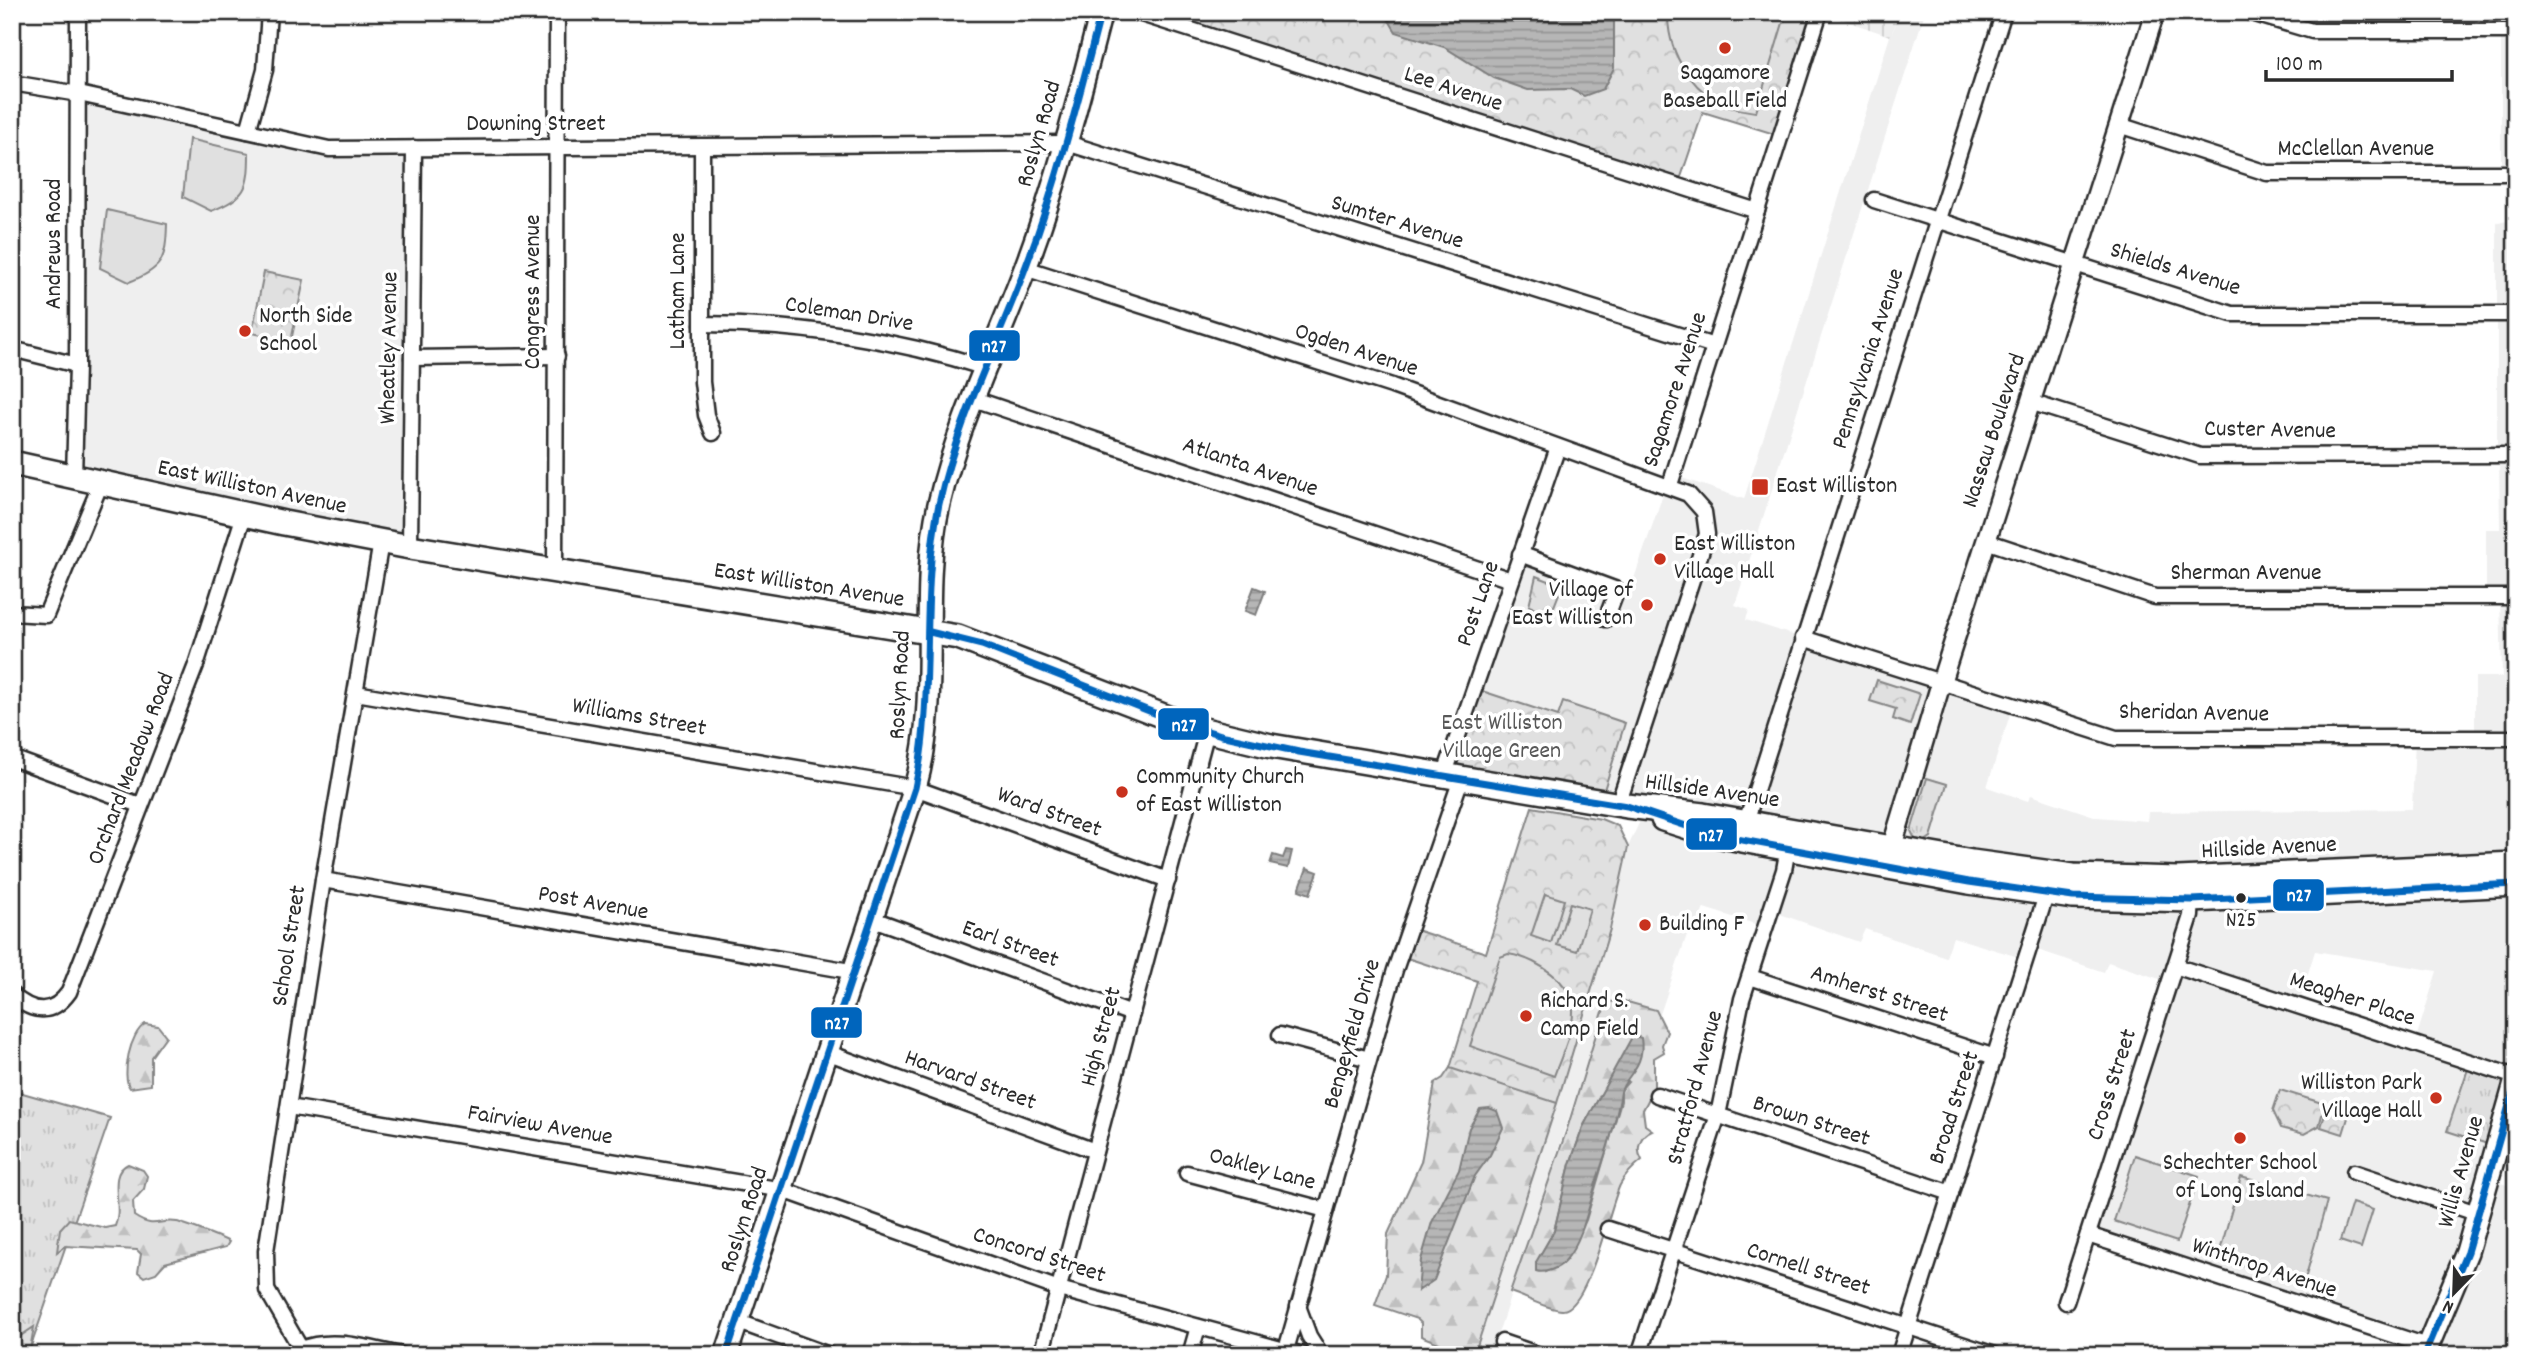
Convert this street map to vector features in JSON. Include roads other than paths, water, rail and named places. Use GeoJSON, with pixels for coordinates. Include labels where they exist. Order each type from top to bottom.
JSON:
{"type":"FeatureCollection","features":[{"type":"Feature","properties":{"kind":"main road","name":"Roslyn Road"},"geometry":{"type":"LineString","coordinates":[[726,1355],[856,972],[915,788],[930,709],[933,554],[939,506],[974,399],[1025,268],[1067,143],[1101,12]]}},
{"type":"Feature","properties":{"kind":"main road","name":"East Williston Avenue"},"geometry":{"type":"LineString","coordinates":[[12,463],[382,542],[930,632],[991,648],[1207,731],[1299,752],[1622,805]]}},
{"type":"Feature","properties":{"kind":"main road","name":"Hillside Avenue"},"geometry":{"type":"LineString","coordinates":[[1622,805],[1743,831],[2050,885],[2192,890],[2516,884]]}},
{"type":"Feature","properties":{"kind":"main road","name":"Hillside Avenue"},"geometry":{"type":"LineString","coordinates":[[2192,890],[2516,864]]}},
{"type":"Feature","properties":{"kind":"main road","name":"Willis Avenue"},"geometry":{"type":"LineString","coordinates":[[2425,1350],[2461,1269],[2511,1114],[2516,1078]]}},
{"type":"Feature","properties":{"kind":"street","name":"Andrews Road"},"geometry":{"type":"LineString","coordinates":[[74,477],[79,94],[75,65],[78,12]]}},
{"type":"Feature","properties":{"kind":"street"},"geometry":{"type":"LineString","coordinates":[[248,131],[265,70],[269,12]]}},
{"type":"Feature","properties":{"kind":"street","name":"Congress Avenue"},"geometry":{"type":"LineString","coordinates":[[555,572],[557,12]]}},
{"type":"Feature","properties":{"kind":"street","name":"Lee Avenue"},"geometry":{"type":"LineString","coordinates":[[1135,12],[1757,211]]}},
{"type":"Feature","properties":{"kind":"street","name":"Sagamore Avenue"},"geometry":{"type":"LineString","coordinates":[[1622,805],[1707,534],[1706,517],[1699,506],[1688,494],[1670,485],[1820,12]]}},
{"type":"Feature","properties":{"kind":"street","name":"Pennsylvania Avenue"},"geometry":{"type":"LineString","coordinates":[[1743,831],[2004,12]]}},
{"type":"Feature","properties":{"kind":"street","name":"Nassau Boulevard"},"geometry":{"type":"LineString","coordinates":[[1888,857],[1941,682],[2155,12]]}},
{"type":"Feature","properties":{"kind":"street"},"geometry":{"type":"LineString","coordinates":[[2248,12],[2312,31],[2516,31]]}},
{"type":"Feature","properties":{"kind":"street","name":"Downing Street"},"geometry":{"type":"LineString","coordinates":[[12,83],[79,94],[329,149],[1067,143]]}},
{"type":"Feature","properties":{"kind":"street","name":"McClellan Avenue"},"geometry":{"type":"LineString","coordinates":[[2119,125],[2267,173],[2516,173]]}},
{"type":"Feature","properties":{"kind":"street","name":"Sumter Avenue"},"geometry":{"type":"LineString","coordinates":[[1067,143],[1714,346]]}},
{"type":"Feature","properties":{"kind":"street","name":"Latham Lane"},"geometry":{"type":"LineString","coordinates":[[702,146],[702,399],[713,433]]}},
{"type":"Feature","properties":{"kind":"street","name":"Wheatley Avenue"},"geometry":{"type":"LineString","coordinates":[[410,547],[414,148]]}},
{"type":"Feature","properties":{"kind":"street","name":"Shields Avenue"},"geometry":{"type":"LineString","coordinates":[[1874,200],[2232,314],[2516,314]]}},
{"type":"Feature","properties":{"kind":"street","name":"Ogden Avenue"},"geometry":{"type":"LineString","coordinates":[[1025,268],[1392,386],[1670,485]]}},
{"type":"Feature","properties":{"kind":"street","name":"Coleman Drive"},"geometry":{"type":"LineString","coordinates":[[702,324],[775,326],[920,350],[986,368]]}},
{"type":"Feature","properties":{"kind":"street"},"geometry":{"type":"LineString","coordinates":[[12,349],[77,365]]}},
{"type":"Feature","properties":{"kind":"street"},"geometry":{"type":"LineString","coordinates":[[412,358],[556,356]]}},
{"type":"Feature","properties":{"kind":"street","name":"Atlanta Avenue"},"geometry":{"type":"LineString","coordinates":[[974,399],[1511,580]]}},
{"type":"Feature","properties":{"kind":"street","name":"Custer Avenue"},"geometry":{"type":"LineString","coordinates":[[2030,402],[2200,456],[2516,455]]}},
{"type":"Feature","properties":{"kind":"street","name":"Post Lane"},"geometry":{"type":"LineString","coordinates":[[1452,777],[1511,580],[1558,447]]}},
{"type":"Feature","properties":{"kind":"street"},"geometry":{"type":"LineString","coordinates":[[12,613],[46,615],[101,483]]}},
{"type":"Feature","properties":{"kind":"street","name":"Orchard Meadow Road"},"geometry":{"type":"LineString","coordinates":[[12,995],[29,1007],[41,1011],[55,1007],[69,992],[197,665],[244,514]]}},
{"type":"Feature","properties":{"kind":"street","name":"Sherman Avenue"},"geometry":{"type":"LineString","coordinates":[[1986,541],[2155,597],[2516,597]]}},
{"type":"Feature","properties":{"kind":"street","name":"School Street"},"geometry":{"type":"LineString","coordinates":[[300,1352],[274,1305],[265,1278],[265,1251],[323,880],[382,542]]}},
{"type":"Feature","properties":{"kind":"street"},"geometry":{"type":"LineString","coordinates":[[1520,554],[1617,590],[1606,619]]}},
{"type":"Feature","properties":{"kind":"street","name":"Sheridan Avenue"},"geometry":{"type":"LineString","coordinates":[[1803,638],[2116,738],[2516,738]]}},
{"type":"Feature","properties":{"kind":"street","name":"Williams Street"},"geometry":{"type":"LineString","coordinates":[[356,692],[915,788]]}},
{"type":"Feature","properties":{"kind":"street","name":"High Street"},"geometry":{"type":"LineString","coordinates":[[1041,1355],[1207,731]]}},
{"type":"Feature","properties":{"kind":"street"},"geometry":{"type":"LineString","coordinates":[[12,758],[140,805]]}},
{"type":"Feature","properties":{"kind":"street","name":"Bengeyfield Drive"},"geometry":{"type":"LineString","coordinates":[[1286,1350],[1452,777]]}},
{"type":"Feature","properties":{"kind":"street","name":"Ward Street"},"geometry":{"type":"LineString","coordinates":[[915,788],[1168,880]]}},
{"type":"Feature","properties":{"kind":"street","name":"Stratford Avenue"},"geometry":{"type":"LineString","coordinates":[[1639,1355],[1718,1115],[1750,976],[1790,839]]}},
{"type":"Feature","properties":{"kind":"street","name":"Post Avenue"},"geometry":{"type":"LineString","coordinates":[[323,880],[856,972]]}},
{"type":"Feature","properties":{"kind":"street","name":"Broad Street"},"geometry":{"type":"LineString","coordinates":[[1899,1355],[2050,885]]}},
{"type":"Feature","properties":{"kind":"street","name":"Cross Street"},"geometry":{"type":"LineString","coordinates":[[2066,1302],[2191,916],[2192,890]]}},
{"type":"Feature","properties":{"kind":"street","name":"Earl Street"},"geometry":{"type":"LineString","coordinates":[[873,919],[1132,1014]]}},
{"type":"Feature","properties":{"kind":"street","name":"Meagher Place"},"geometry":{"type":"LineString","coordinates":[[2175,966],[2516,1078]]}},
{"type":"Feature","properties":{"kind":"street","name":"Amherst Street"},"geometry":{"type":"LineString","coordinates":[[1750,976],[1995,1057]]}},
{"type":"Feature","properties":{"kind":"street"},"geometry":{"type":"LineString","coordinates":[[1280,1035],[1369,1059]]}},
{"type":"Feature","properties":{"kind":"street","name":"Harvard Street"},"geometry":{"type":"LineString","coordinates":[[829,1053],[1095,1151]]}},
{"type":"Feature","properties":{"kind":"street","name":"Brown Street"},"geometry":{"type":"LineString","coordinates":[[1657,1096],[1951,1193]]}},
{"type":"Feature","properties":{"kind":"street","name":"Fairview Avenue"},"geometry":{"type":"LineString","coordinates":[[289,1107],[783,1191]]}},
{"type":"Feature","properties":{"kind":"street"},"geometry":{"type":"LineString","coordinates":[[2354,1172],[2479,1214]]}},
{"type":"Feature","properties":{"kind":"street","name":"Oakley Lane"},"geometry":{"type":"LineString","coordinates":[[1187,1173],[1326,1210]]}},
{"type":"Feature","properties":{"kind":"street","name":"Concord Street"},"geometry":{"type":"LineString","coordinates":[[783,1191],[1059,1289],[1286,1350]]}},
{"type":"Feature","properties":{"kind":"street","name":"Cornell Street"},"geometry":{"type":"LineString","coordinates":[[1608,1229],[1995,1355]]}},
{"type":"Feature","properties":{"kind":"street","name":"Winthrop Avenue"},"geometry":{"type":"LineString","coordinates":[[2088,1235],[2425,1350]]}},
{"type":"Feature","properties":{"kind":"street"},"geometry":{"type":"LineString","coordinates":[[1298,1305],[1308,1336],[1321,1355]]}},
{"type":"Feature","properties":{"kind":"street"},"geometry":{"type":"LineString","coordinates":[[739,1322],[829,1355]]}},
{"type":"Feature","properties":{"kind":"street"},"geometry":{"type":"LineString","coordinates":[[1190,1355],[1198,1327]]}},
{"type":"Feature","properties":{"kind":"street"},"geometry":{"type":"LineString","coordinates":[[1502,1342],[1540,1355]]}},
{"type":"Feature","properties":{"kind":"street"},"geometry":{"type":"LineString","coordinates":[[300,1352],[317,1343],[332,1343],[402,1355]]}},
{"type":"Feature","properties":{"kind":"street"},"geometry":{"type":"LineString","coordinates":[[1286,1350],[1303,1355]]}},
{"type":"Feature","properties":{"kind":"place","name":"Sagamore Baseball Field"},"geometry":{"type":"Point","coordinates":[1725,48]}},
{"type":"Feature","properties":{"kind":"place","name":"North Side School"},"geometry":{"type":"Point","coordinates":[245,331]}},
{"type":"Feature","properties":{"kind":"place","name":"East Williston"},"geometry":{"type":"Point","coordinates":[1760,487]}},
{"type":"Feature","properties":{"kind":"place","name":"East Williston Village Hall"},"geometry":{"type":"Point","coordinates":[1660,559]}},
{"type":"Feature","properties":{"kind":"place","name":"Village of East Williston"},"geometry":{"type":"Point","coordinates":[1647,605]}},
{"type":"Feature","properties":{"kind":"place","name":"Community Church of East Williston"},"geometry":{"type":"Point","coordinates":[1122,792]}},
{"type":"Feature","properties":{"kind":"place","name":"N25"},"geometry":{"type":"Point","coordinates":[2241,898]}},
{"type":"Feature","properties":{"kind":"place","name":"Building F"},"geometry":{"type":"Point","coordinates":[1645,925]}},
{"type":"Feature","properties":{"kind":"place","name":"Richard S. Camp Field"},"geometry":{"type":"Point","coordinates":[1526,1016]}},
{"type":"Feature","properties":{"kind":"place","name":"Williston Park Village Hall"},"geometry":{"type":"Point","coordinates":[2436,1098]}},
{"type":"Feature","properties":{"kind":"place","name":"Schechter School of Long Island"},"geometry":{"type":"Point","coordinates":[2240,1138]}},
{"type":"Feature","properties":{"kind":"park label","name":"East Williston Village Green"},"geometry":{"type":"Point","coordinates":[1502,738]}}]}
